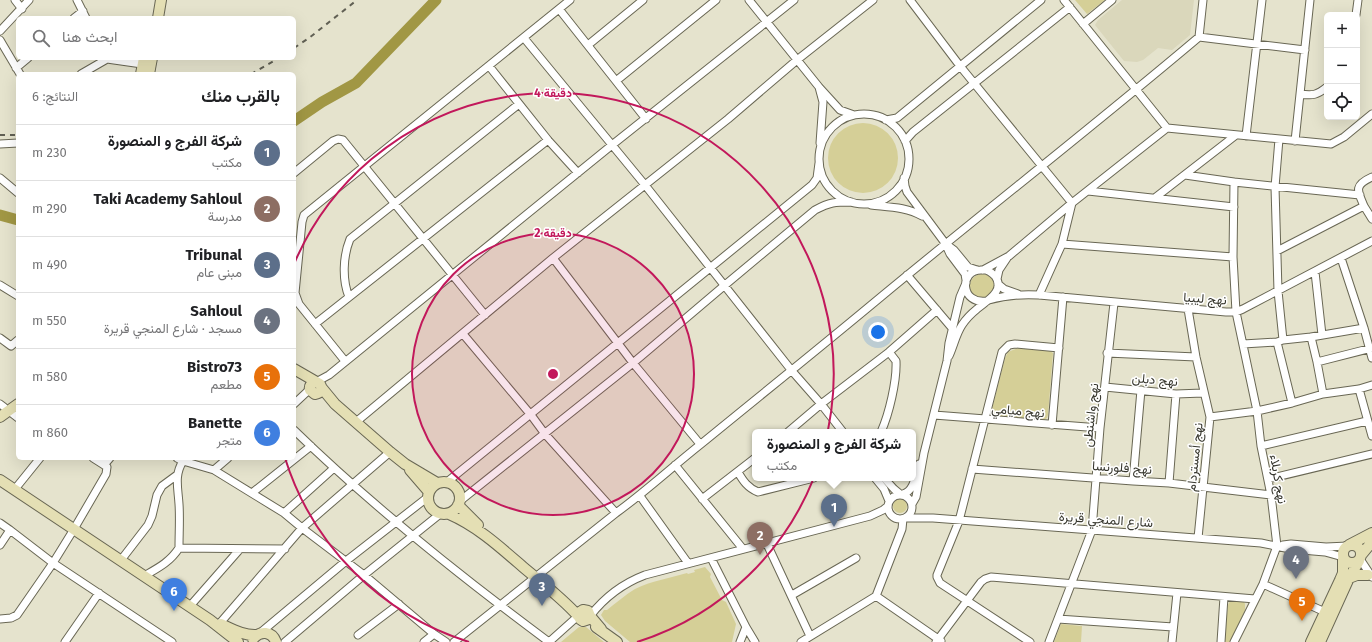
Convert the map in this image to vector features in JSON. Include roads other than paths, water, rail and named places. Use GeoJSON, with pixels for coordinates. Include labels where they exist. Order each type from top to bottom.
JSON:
{"type":"FeatureCollection","features":[{"type":"Feature","properties":{"kind":"main road"},"geometry":{"type":"LineString","coordinates":[[151,16],[154,0]]}},
{"type":"Feature","properties":{"kind":"main road"},"geometry":{"type":"LineString","coordinates":[[158,16],[161,0]]}},
{"type":"Feature","properties":{"kind":"main road"},"geometry":{"type":"LineString","coordinates":[[296,371],[405,464],[442,483],[453,485],[460,495],[459,503],[454,510],[444,514]]}},
{"type":"Feature","properties":{"kind":"main road"},"geometry":{"type":"LineString","coordinates":[[2,409],[16,398]]}},
{"type":"Feature","properties":{"kind":"main road"},"geometry":{"type":"LineString","coordinates":[[2,409],[16,405]]}},
{"type":"Feature","properties":{"kind":"main road"},"geometry":{"type":"LineString","coordinates":[[405,464],[428,494]]}},
{"type":"Feature","properties":{"kind":"main road"},"geometry":{"type":"LineString","coordinates":[[0,480],[144,576],[215,621],[241,633],[256,637],[269,634],[273,636],[276,642]]}},
{"type":"Feature","properties":{"kind":"main road"},"geometry":{"type":"LineString","coordinates":[[442,483],[432,487],[428,494],[428,503],[432,509],[464,521],[492,540],[567,603],[576,608],[583,616],[617,642]]}},
{"type":"Feature","properties":{"kind":"main road"},"geometry":{"type":"LineString","coordinates":[[459,503],[492,540]]}},
{"type":"Feature","properties":{"kind":"main road"},"geometry":{"type":"LineString","coordinates":[[1353,560],[1344,549],[1372,534]]}},
{"type":"Feature","properties":{"kind":"main road"},"geometry":{"type":"LineString","coordinates":[[1311,642],[1343,573],[1353,560],[1372,542]]}},
{"type":"Feature","properties":{"kind":"main road"},"geometry":{"type":"LineString","coordinates":[[1320,642],[1349,578],[1357,547],[1349,546]]}},
{"type":"Feature","properties":{"kind":"main road"},"geometry":{"type":"LineString","coordinates":[[1349,578],[1357,575],[1371,577]]}},
{"type":"Feature","properties":{"kind":"main road"},"geometry":{"type":"LineString","coordinates":[[215,621],[238,642]]}},
{"type":"Feature","properties":{"kind":"street"},"geometry":{"type":"LineString","coordinates":[[15,0],[22,9]]}},
{"type":"Feature","properties":{"kind":"street"},"geometry":{"type":"LineString","coordinates":[[0,30],[22,9],[29,0]]}},
{"type":"Feature","properties":{"kind":"street"},"geometry":{"type":"LineString","coordinates":[[77,0],[85,16]]}},
{"type":"Feature","properties":{"kind":"street"},"geometry":{"type":"LineString","coordinates":[[296,284],[303,219],[307,212],[570,0]]}},
{"type":"Feature","properties":{"kind":"street"},"geometry":{"type":"LineString","coordinates":[[588,46],[643,0]]}},
{"type":"Feature","properties":{"kind":"street"},"geometry":{"type":"LineString","coordinates":[[616,81],[716,0]]}},
{"type":"Feature","properties":{"kind":"street"},"geometry":{"type":"LineString","coordinates":[[749,0],[819,87],[840,110],[854,115]]}},
{"type":"Feature","properties":{"kind":"street"},"geometry":{"type":"LineString","coordinates":[[297,402],[316,389],[345,361],[794,0]]}},
{"type":"Feature","properties":{"kind":"street"},"geometry":{"type":"LineString","coordinates":[[356,422],[553,258],[722,124],[797,60],[873,0]]}},
{"type":"Feature","properties":{"kind":"street"},"geometry":{"type":"LineString","coordinates":[[910,0],[974,84],[1072,203]]}},
{"type":"Feature","properties":{"kind":"street"},"geometry":{"type":"LineString","coordinates":[[886,120],[897,118],[1041,0]]}},
{"type":"Feature","properties":{"kind":"street"},"geometry":{"type":"LineString","coordinates":[[1064,0],[1167,128]]}},
{"type":"Feature","properties":{"kind":"street"},"geometry":{"type":"LineString","coordinates":[[1083,24],[1112,0]]}},
{"type":"Feature","properties":{"kind":"street"},"geometry":{"type":"LineString","coordinates":[[454,642],[616,513],[640,496],[700,444],[792,371],[1040,166],[1199,38],[1203,0]]}},
{"type":"Feature","properties":{"kind":"street"},"geometry":{"type":"LineString","coordinates":[[1246,136],[1262,0]]}},
{"type":"Feature","properties":{"kind":"street"},"geometry":{"type":"LineString","coordinates":[[1295,141],[1310,0]]}},
{"type":"Feature","properties":{"kind":"street"},"geometry":{"type":"LineString","coordinates":[[1356,12],[1358,0]]}},
{"type":"Feature","properties":{"kind":"street"},"geometry":{"type":"LineString","coordinates":[[905,141],[913,132],[1070,7]]}},
{"type":"Feature","properties":{"kind":"street"},"geometry":{"type":"LineString","coordinates":[[559,9],[646,119]]}},
{"type":"Feature","properties":{"kind":"street"},"geometry":{"type":"LineString","coordinates":[[76,16],[82,11]]}},
{"type":"Feature","properties":{"kind":"street"},"geometry":{"type":"LineString","coordinates":[[524,38],[645,185],[792,371],[841,429]]}},
{"type":"Feature","properties":{"kind":"street"},"geometry":{"type":"LineString","coordinates":[[1199,38],[1305,50]]}},
{"type":"Feature","properties":{"kind":"street"},"geometry":{"type":"LineString","coordinates":[[0,40],[18,71],[26,60]]}},
{"type":"Feature","properties":{"kind":"street"},"geometry":{"type":"LineString","coordinates":[[84,72],[104,60]]}},
{"type":"Feature","properties":{"kind":"street"},"geometry":{"type":"LineString","coordinates":[[113,60],[146,65]]}},
{"type":"Feature","properties":{"kind":"street"},"geometry":{"type":"LineString","coordinates":[[489,66],[548,140],[578,173]]}},
{"type":"Feature","properties":{"kind":"street"},"geometry":{"type":"LineString","coordinates":[[442,483],[531,415],[812,185],[817,178],[819,163],[823,102],[819,87]]}},
{"type":"Feature","properties":{"kind":"street"},"geometry":{"type":"LineString","coordinates":[[1300,94],[1313,95],[1324,89]]}},
{"type":"Feature","properties":{"kind":"street"},"geometry":{"type":"LineString","coordinates":[[349,297],[345,283],[345,271],[347,247],[350,239],[520,104]]}},
{"type":"Feature","properties":{"kind":"street"},"geometry":{"type":"LineString","coordinates":[[947,361],[948,343],[960,297],[966,281],[973,272],[1009,256],[1072,203],[1167,128],[1331,144],[1344,137],[1372,114]]}},
{"type":"Feature","properties":{"kind":"street"},"geometry":{"type":"LineString","coordinates":[[820,147],[832,126],[842,119],[854,115],[876,115],[894,125],[900,132],[908,150],[909,160],[904,178],[899,187],[887,197],[873,203],[862,204]]}},
{"type":"Feature","properties":{"kind":"street"},"geometry":{"type":"LineString","coordinates":[[1156,197],[1236,135]]}},
{"type":"Feature","properties":{"kind":"street"},"geometry":{"type":"LineString","coordinates":[[296,171],[333,141],[338,139],[345,142],[485,315]]}},
{"type":"Feature","properties":{"kind":"street"},"geometry":{"type":"LineString","coordinates":[[1279,139],[1275,187],[1280,341],[1292,403]]}},
{"type":"Feature","properties":{"kind":"street"},"geometry":{"type":"LineString","coordinates":[[315,324],[548,140]]}},
{"type":"Feature","properties":{"kind":"street"},"geometry":{"type":"LineString","coordinates":[[0,144],[16,143]]}},
{"type":"Feature","properties":{"kind":"street"},"geometry":{"type":"LineString","coordinates":[[819,163],[821,174],[826,183],[841,198],[851,202]]}},
{"type":"Feature","properties":{"kind":"street"},"geometry":{"type":"LineString","coordinates":[[1185,175],[1275,187],[1360,195]]}},
{"type":"Feature","properties":{"kind":"street"},"geometry":{"type":"LineString","coordinates":[[1372,177],[1362,182],[1358,186],[1358,192],[1372,219]]}},
{"type":"Feature","properties":{"kind":"street"},"geometry":{"type":"LineString","coordinates":[[0,178],[16,191]]}},
{"type":"Feature","properties":{"kind":"street"},"geometry":{"type":"LineString","coordinates":[[904,178],[907,192],[965,274],[968,294],[971,298],[981,302],[988,300]]}},
{"type":"Feature","properties":{"kind":"street","name":"نهج كربلاء"},"geometry":{"type":"LineString","coordinates":[[1234,182],[1233,257],[1236,312],[1257,411],[1261,446],[1271,495],[1277,546],[1263,584],[1234,642]]}},
{"type":"Feature","properties":{"kind":"street"},"geometry":{"type":"LineString","coordinates":[[1088,191],[1156,197],[1234,207]]}},
{"type":"Feature","properties":{"kind":"street"},"geometry":{"type":"LineString","coordinates":[[459,503],[633,363],[815,210],[827,204],[851,202],[909,210],[924,217]]}},
{"type":"Feature","properties":{"kind":"street"},"geometry":{"type":"LineString","coordinates":[[1039,295],[1062,244],[1072,203]]}},
{"type":"Feature","properties":{"kind":"street"},"geometry":{"type":"LineString","coordinates":[[1277,251],[1364,206]]}},
{"type":"Feature","properties":{"kind":"street","name":"نهج ليبيا"},"geometry":{"type":"LineString","coordinates":[[988,300],[1020,294],[1236,312],[1372,241]]}},
{"type":"Feature","properties":{"kind":"street"},"geometry":{"type":"LineString","coordinates":[[945,244],[954,250],[968,267],[973,270],[991,273],[997,282]]}},
{"type":"Feature","properties":{"kind":"street"},"geometry":{"type":"LineString","coordinates":[[1062,244],[1233,257]]}},
{"type":"Feature","properties":{"kind":"street"},"geometry":{"type":"LineString","coordinates":[[870,516],[892,516],[899,519],[904,518],[911,513],[947,361],[958,332],[976,310],[996,293],[999,270],[1009,256]]}},
{"type":"Feature","properties":{"kind":"street"},"geometry":{"type":"LineString","coordinates":[[553,258],[633,363],[700,444]]}},
{"type":"Feature","properties":{"kind":"street"},"geometry":{"type":"LineString","coordinates":[[1341,258],[1364,328],[1372,358]]}},
{"type":"Feature","properties":{"kind":"street"},"geometry":{"type":"LineString","coordinates":[[1315,272],[1322,335]]}},
{"type":"Feature","properties":{"kind":"street"},"geometry":{"type":"LineString","coordinates":[[907,275],[952,328]]}},
{"type":"Feature","properties":{"kind":"street","name":"نهج ليبيا"},"geometry":{"type":"LineString","coordinates":[[997,282],[1004,289],[1020,294]]}},
{"type":"Feature","properties":{"kind":"street"},"geometry":{"type":"LineString","coordinates":[[0,285],[16,295]]}},
{"type":"Feature","properties":{"kind":"street"},"geometry":{"type":"LineString","coordinates":[[296,297],[298,304],[345,361]]}},
{"type":"Feature","properties":{"kind":"street"},"geometry":{"type":"LineString","coordinates":[[1052,425],[1063,297]]}},
{"type":"Feature","properties":{"kind":"street","name":"نهج واشنطن"},"geometry":{"type":"LineString","coordinates":[[1049,642],[1092,530],[1107,353],[1114,303]]}},
{"type":"Feature","properties":{"kind":"street","name":"نهج أمستردام"},"geometry":{"type":"LineString","coordinates":[[1188,309],[1196,357],[1210,417],[1198,538]]}},
{"type":"Feature","properties":{"kind":"street"},"geometry":{"type":"LineString","coordinates":[[792,429],[821,404],[889,352],[937,310]]}},
{"type":"Feature","properties":{"kind":"street"},"geometry":{"type":"LineString","coordinates":[[1243,344],[1311,337],[1364,328]]}},
{"type":"Feature","properties":{"kind":"street"},"geometry":{"type":"LineString","coordinates":[[463,334],[531,415],[544,434],[616,513]]}},
{"type":"Feature","properties":{"kind":"street"},"geometry":{"type":"LineString","coordinates":[[1311,337],[1323,394]]}},
{"type":"Feature","properties":{"kind":"street"},"geometry":{"type":"LineString","coordinates":[[0,338],[11,346],[16,342]]}},
{"type":"Feature","properties":{"kind":"street"},"geometry":{"type":"LineString","coordinates":[[1030,642],[940,583],[936,577],[958,520],[986,419],[1000,357],[1005,348],[1009,345],[1015,344],[1059,348]]}},
{"type":"Feature","properties":{"kind":"street"},"geometry":{"type":"LineString","coordinates":[[1317,362],[1370,349]]}},
{"type":"Feature","properties":{"kind":"street"},"geometry":{"type":"LineString","coordinates":[[883,429],[896,376],[896,361],[889,352]]}},
{"type":"Feature","properties":{"kind":"street"},"geometry":{"type":"LineString","coordinates":[[1107,353],[1196,357]]}},
{"type":"Feature","properties":{"kind":"street"},"geometry":{"type":"LineString","coordinates":[[1210,417],[1257,411],[1323,394],[1359,389],[1372,385]]}},
{"type":"Feature","properties":{"kind":"street","name":"نهج دبلن"},"geometry":{"type":"LineString","coordinates":[[1105,387],[1176,394],[1204,393]]}},
{"type":"Feature","properties":{"kind":"street"},"geometry":{"type":"LineString","coordinates":[[1359,389],[1372,436]]}},
{"type":"Feature","properties":{"kind":"street"},"geometry":{"type":"LineString","coordinates":[[1133,481],[1141,390]]}},
{"type":"Feature","properties":{"kind":"street"},"geometry":{"type":"LineString","coordinates":[[1169,482],[1176,394]]}},
{"type":"Feature","properties":{"kind":"street"},"geometry":{"type":"LineString","coordinates":[[2,409],[16,417]]}},
{"type":"Feature","properties":{"kind":"street","name":"نهج ميامي"},"geometry":{"type":"LineString","coordinates":[[934,415],[1100,428]]}},
{"type":"Feature","properties":{"kind":"street"},"geometry":{"type":"LineString","coordinates":[[1261,446],[1368,421]]}},
{"type":"Feature","properties":{"kind":"street"},"geometry":{"type":"LineString","coordinates":[[296,432],[351,484],[412,537],[500,606],[549,642],[621,587],[633,580],[645,575],[688,563],[767,544],[870,516],[883,510],[894,496],[908,493],[913,481]]}},
{"type":"Feature","properties":{"kind":"street"},"geometry":{"type":"LineString","coordinates":[[296,458],[311,446]]}},
{"type":"Feature","properties":{"kind":"street"},"geometry":{"type":"LineString","coordinates":[[215,621],[285,549],[302,528],[351,484],[390,452]]}},
{"type":"Feature","properties":{"kind":"street"},"geometry":{"type":"LineString","coordinates":[[916,471],[924,453]]}},
{"type":"Feature","properties":{"kind":"street"},"geometry":{"type":"LineString","coordinates":[[1268,478],[1372,454]]}},
{"type":"Feature","properties":{"kind":"street"},"geometry":{"type":"LineString","coordinates":[[15,489],[38,460]]}},
{"type":"Feature","properties":{"kind":"street"},"geometry":{"type":"LineString","coordinates":[[0,619],[11,618],[17,615],[53,563],[74,529],[107,471],[107,467],[96,460]]}},
{"type":"Feature","properties":{"kind":"street"},"geometry":{"type":"LineString","coordinates":[[104,465],[108,460]]}},
{"type":"Feature","properties":{"kind":"street"},"geometry":{"type":"LineString","coordinates":[[144,576],[165,564],[179,548],[179,504],[176,484],[180,460],[214,470],[284,513],[364,575],[434,634],[446,642]]}},
{"type":"Feature","properties":{"kind":"street"},"geometry":{"type":"LineString","coordinates":[[214,470],[226,460]]}},
{"type":"Feature","properties":{"kind":"street"},"geometry":{"type":"LineString","coordinates":[[252,493],[293,460]]}},
{"type":"Feature","properties":{"kind":"street"},"geometry":{"type":"LineString","coordinates":[[702,500],[752,460]]}},
{"type":"Feature","properties":{"kind":"street"},"geometry":{"type":"LineString","coordinates":[[675,465],[743,549]]}},
{"type":"Feature","properties":{"kind":"street"},"geometry":{"type":"LineString","coordinates":[[284,513],[334,468]]}},
{"type":"Feature","properties":{"kind":"street","name":"نهج فلورنسا"},"geometry":{"type":"LineString","coordinates":[[972,469],[1133,481],[1169,482],[1271,495]]}},
{"type":"Feature","properties":{"kind":"street"},"geometry":{"type":"LineString","coordinates":[[738,472],[746,485],[758,492],[802,481]]}},
{"type":"Feature","properties":{"kind":"street"},"geometry":{"type":"LineString","coordinates":[[121,560],[148,525],[152,516],[157,495],[162,486],[177,475]]}},
{"type":"Feature","properties":{"kind":"street"},"geometry":{"type":"LineString","coordinates":[[877,481],[884,489],[892,516]]}},
{"type":"Feature","properties":{"kind":"street"},"geometry":{"type":"LineString","coordinates":[[887,481],[894,489],[909,498],[913,506]]}},
{"type":"Feature","properties":{"kind":"street"},"geometry":{"type":"LineString","coordinates":[[256,637],[428,494]]}},
{"type":"Feature","properties":{"kind":"street"},"geometry":{"type":"LineString","coordinates":[[640,496],[688,563]]}},
{"type":"Feature","properties":{"kind":"street","name":"شارع المنجي قريرة"},"geometry":{"type":"LineString","coordinates":[[913,506],[918,513],[933,518]]}},
{"type":"Feature","properties":{"kind":"street"},"geometry":{"type":"LineString","coordinates":[[285,642],[364,575],[444,514]]}},
{"type":"Feature","properties":{"kind":"street"},"geometry":{"type":"LineString","coordinates":[[801,642],[876,596],[902,529],[904,518]]}},
{"type":"Feature","properties":{"kind":"street","name":"شارع المنجي قريرة"},"geometry":{"type":"LineString","coordinates":[[904,518],[933,518],[1198,538],[1325,552],[1353,560],[1371,577]]}},
{"type":"Feature","properties":{"kind":"street"},"geometry":{"type":"LineString","coordinates":[[0,523],[53,563],[172,642]]}},
{"type":"Feature","properties":{"kind":"street"},"geometry":{"type":"LineString","coordinates":[[0,545],[10,530]]}},
{"type":"Feature","properties":{"kind":"street"},"geometry":{"type":"LineString","coordinates":[[767,544],[810,636]]}},
{"type":"Feature","properties":{"kind":"street","name":"شارع المنجي قريرة"},"geometry":{"type":"LineString","coordinates":[[1277,546],[1291,544],[1326,547],[1349,546]]}},
{"type":"Feature","properties":{"kind":"street"},"geometry":{"type":"LineString","coordinates":[[179,548],[285,549]]}},
{"type":"Feature","properties":{"kind":"street"},"geometry":{"type":"LineString","coordinates":[[190,606],[240,549]]}},
{"type":"Feature","properties":{"kind":"street"},"geometry":{"type":"LineString","coordinates":[[711,558],[754,642]]}},
{"type":"Feature","properties":{"kind":"street"},"geometry":{"type":"LineString","coordinates":[[792,595],[856,558]]}},
{"type":"Feature","properties":{"kind":"street"},"geometry":{"type":"LineString","coordinates":[[876,596],[939,641],[981,582],[991,577],[1255,599]]}},
{"type":"Feature","properties":{"kind":"street"},"geometry":{"type":"LineString","coordinates":[[1263,584],[1325,612]]}},
{"type":"Feature","properties":{"kind":"street"},"geometry":{"type":"LineString","coordinates":[[65,642],[99,593]]}},
{"type":"Feature","properties":{"kind":"street"},"geometry":{"type":"LineString","coordinates":[[1172,642],[1177,593]]}},
{"type":"Feature","properties":{"kind":"street"},"geometry":{"type":"LineString","coordinates":[[1220,642],[1224,597]]}},
{"type":"Feature","properties":{"kind":"street"},"geometry":{"type":"LineString","coordinates":[[358,635],[399,604]]}},
{"type":"Feature","properties":{"kind":"street"},"geometry":{"type":"LineString","coordinates":[[1058,619],[1173,627]]}},
{"type":"Feature","properties":{"kind":"street"},"geometry":{"type":"LineString","coordinates":[[740,642],[746,627]]}},
{"type":"Feature","properties":{"kind":"street"},"geometry":{"type":"LineString","coordinates":[[424,642],[434,634]]}},
{"type":"Feature","properties":{"kind":"waterway"},"geometry":{"type":"LineString","coordinates":[[296,120],[322,102],[356,83],[436,0]]}},
{"type":"Feature","properties":{"kind":"waterway"},"geometry":{"type":"LineString","coordinates":[[0,215],[16,219]]}},
{"type":"Feature","properties":{"kind":"railway"},"geometry":{"type":"LineString","coordinates":[[296,47],[357,0]]}},
{"type":"Feature","properties":{"kind":"railway"},"geometry":{"type":"LineString","coordinates":[[254,72],[276,60]]}},
{"type":"Feature","properties":{"kind":"railway"},"geometry":{"type":"LineString","coordinates":[[0,135],[16,135]]}},
{"type":"Feature","properties":{"kind":"place","name":"شركة الفرج و المنصورة"},"geometry":{"type":"Point","coordinates":[834,527]}},
{"type":"Feature","properties":{"kind":"place","name":"Taki Academy Sahloul"},"geometry":{"type":"Point","coordinates":[760,555]}},
{"type":"Feature","properties":{"kind":"place","name":"Sahloul"},"geometry":{"type":"Point","coordinates":[1296,579]}},
{"type":"Feature","properties":{"kind":"place","name":"Tribunal"},"geometry":{"type":"Point","coordinates":[542,606]}},
{"type":"Feature","properties":{"kind":"place","name":"Banette"},"geometry":{"type":"Point","coordinates":[174,611]}},
{"type":"Feature","properties":{"kind":"place","name":"Bistro73"},"geometry":{"type":"Point","coordinates":[1302,621]}}]}
